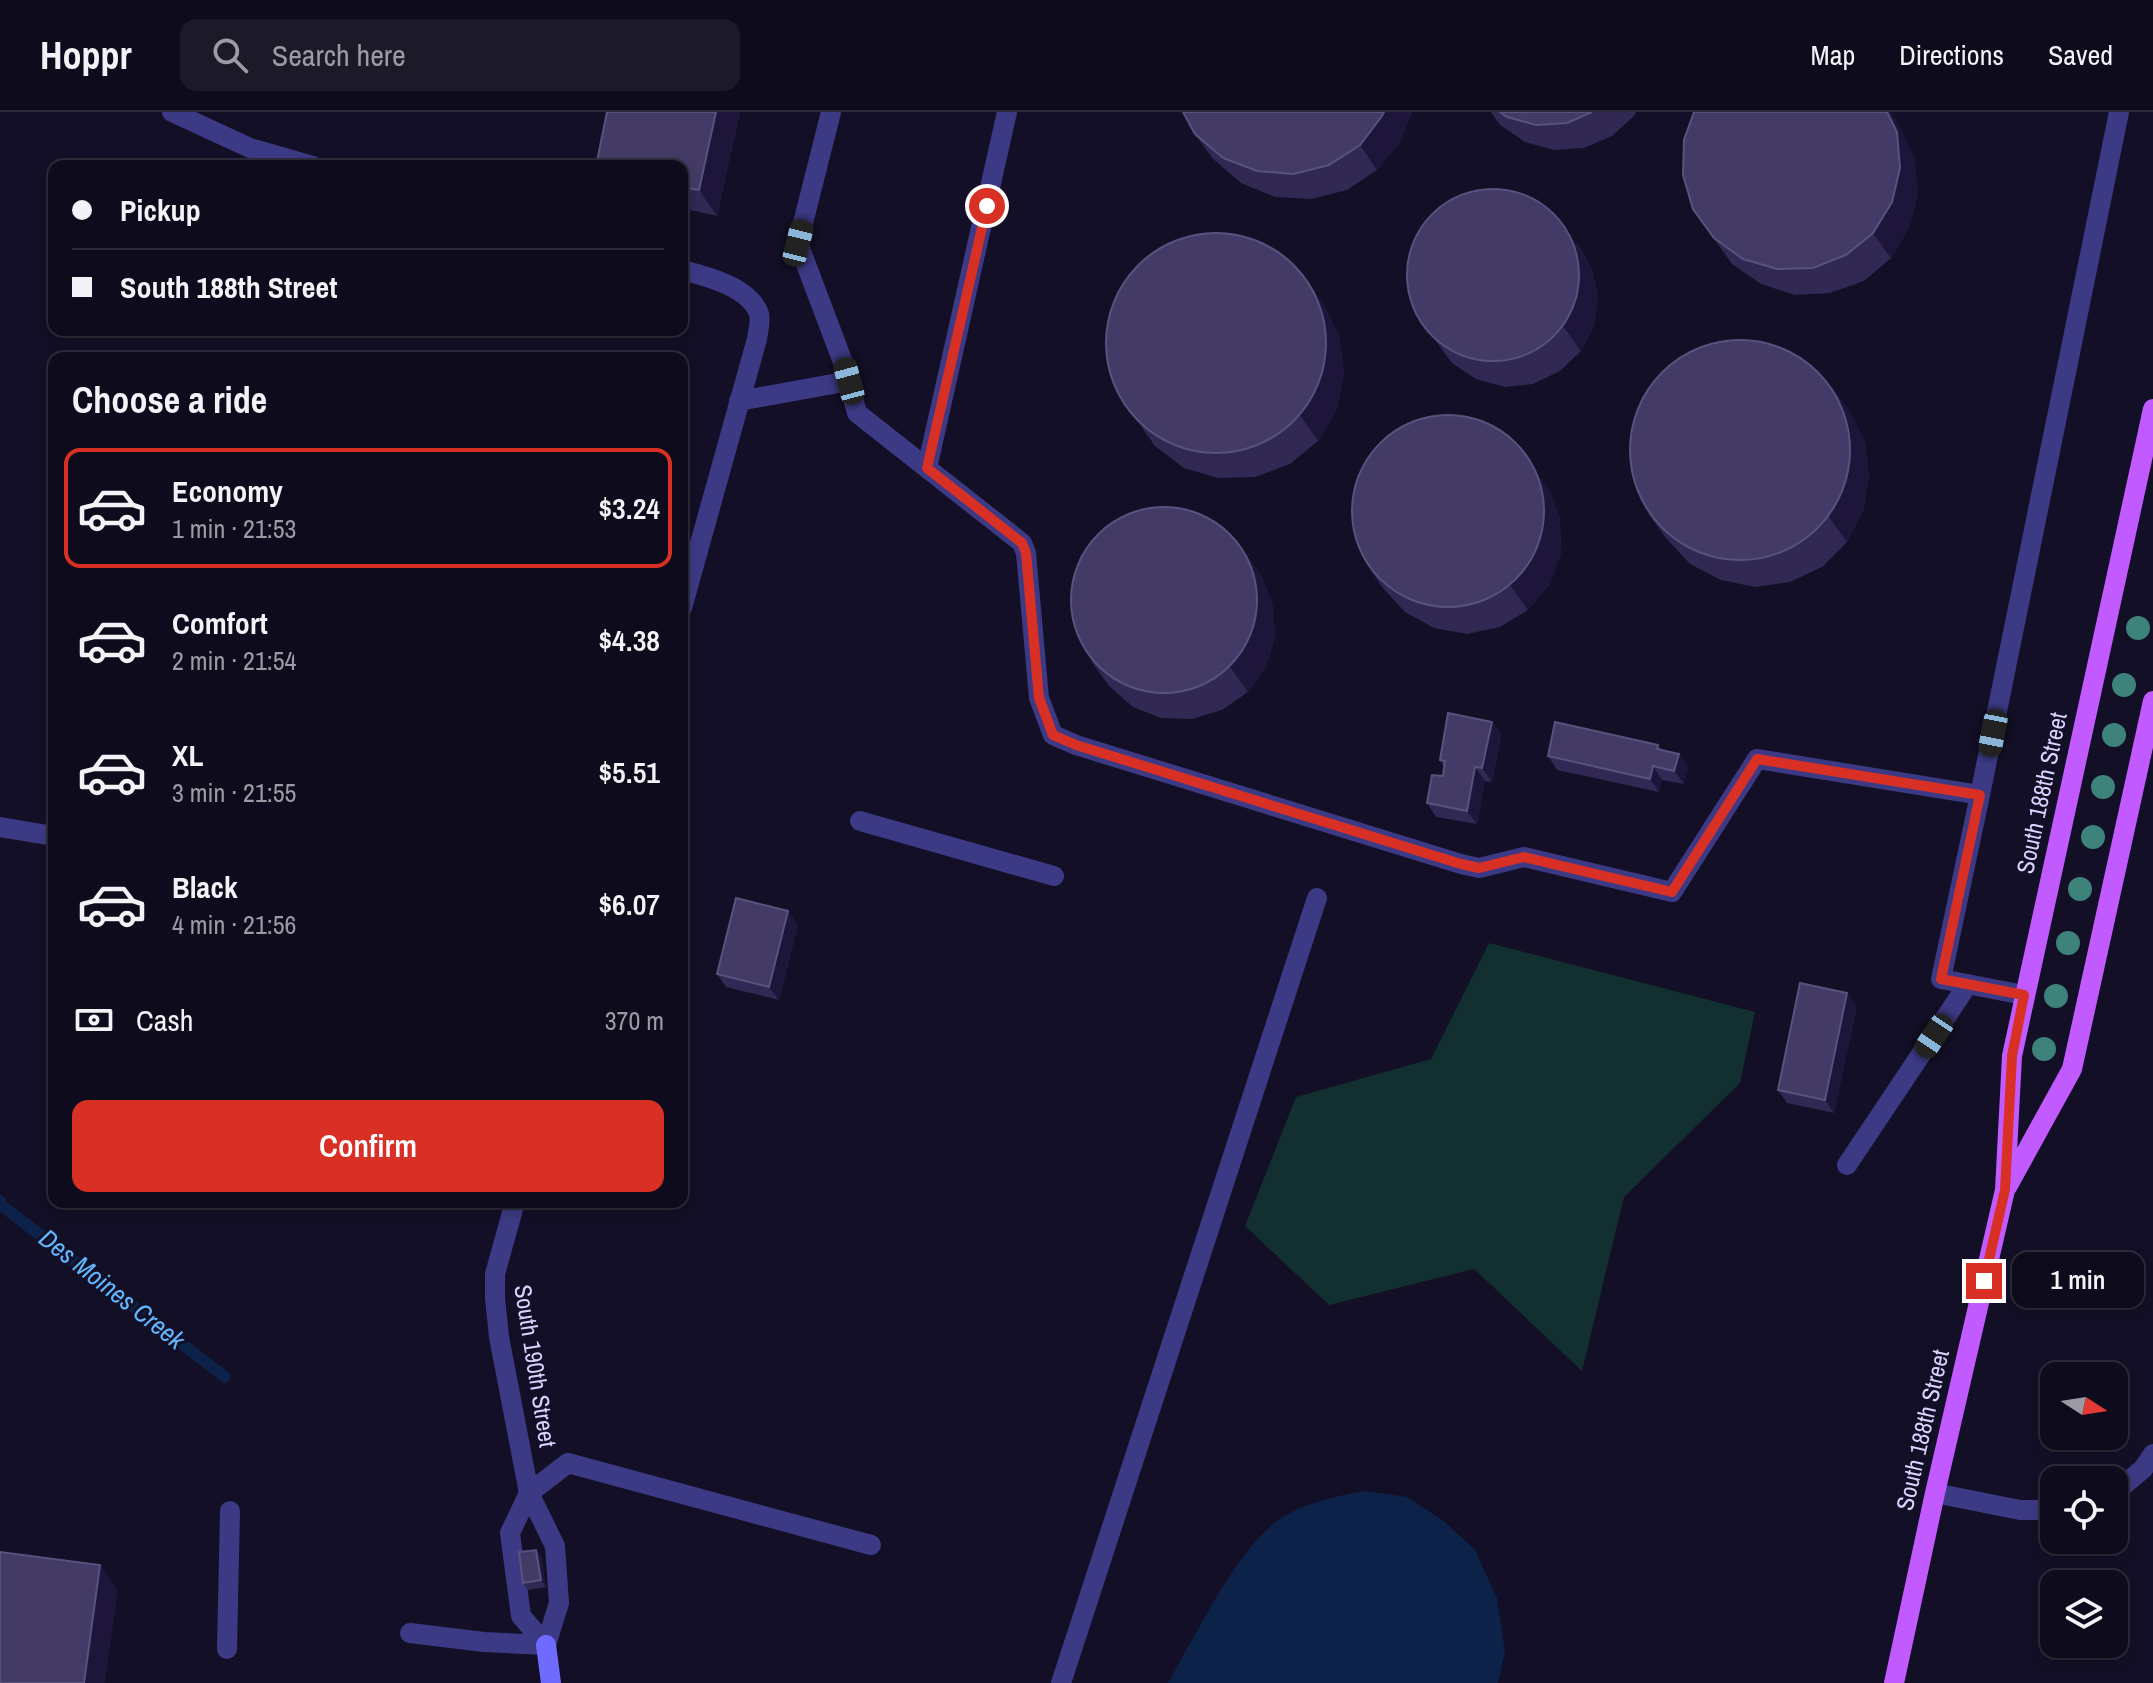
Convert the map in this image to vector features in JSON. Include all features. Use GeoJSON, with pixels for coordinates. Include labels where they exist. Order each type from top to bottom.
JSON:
{"type":"FeatureCollection","features":[{"type":"Feature","properties":{"kind":"main road","name":"South 188th Street"},"geometry":{"type":"LineString","coordinates":[[1894,1683],[2005,1190],[2012,1056],[2153,409]]}},
{"type":"Feature","properties":{"kind":"main road","name":"South 188th Street"},"geometry":{"type":"LineString","coordinates":[[2005,1190],[2072,1069],[2153,701]]}},
{"type":"Feature","properties":{"kind":"street"},"geometry":{"type":"LineString","coordinates":[[546,1645],[551,1683]]}},
{"type":"Feature","properties":{"kind":"lane"},"geometry":{"type":"LineString","coordinates":[[172,112],[250,148],[292,160]]}},
{"type":"Feature","properties":{"kind":"lane"},"geometry":{"type":"LineString","coordinates":[[831,112],[798,243],[849,381],[857,413],[1022,543],[1026,553],[1039,698],[1053,735],[1091,750],[1461,864],[1479,868],[1524,857],[1672,892],[1757,759],[1980,795]]}},
{"type":"Feature","properties":{"kind":"lane"},"geometry":{"type":"LineString","coordinates":[[927,468],[1007,112]]}},
{"type":"Feature","properties":{"kind":"lane"},"geometry":{"type":"LineString","coordinates":[[2024,995],[1941,979],[2119,112]]}},
{"type":"Feature","properties":{"kind":"lane"},"geometry":{"type":"LineString","coordinates":[[688,272],[724,281],[752,302],[760,315],[757,339],[688,586]]}},
{"type":"Feature","properties":{"kind":"lane"},"geometry":{"type":"LineString","coordinates":[[739,401],[849,381]]}},
{"type":"Feature","properties":{"kind":"lane"},"geometry":{"type":"LineString","coordinates":[[860,821],[1054,876]]}},
{"type":"Feature","properties":{"kind":"lane"},"geometry":{"type":"LineString","coordinates":[[0,827],[48,835]]}},
{"type":"Feature","properties":{"kind":"lane"},"geometry":{"type":"LineString","coordinates":[[1061,1683],[1317,898]]}},
{"type":"Feature","properties":{"kind":"lane"},"geometry":{"type":"LineString","coordinates":[[1847,1165],[1968,984]]}},
{"type":"Feature","properties":{"kind":"lane","name":"South 190th Street"},"geometry":{"type":"LineString","coordinates":[[513,1208],[495,1274],[495,1298],[499,1337],[529,1493],[555,1546],[559,1603],[546,1645]]}},
{"type":"Feature","properties":{"kind":"lane"},"geometry":{"type":"LineString","coordinates":[[2128,1481],[2143,1469],[2153,1454]]}},
{"type":"Feature","properties":{"kind":"lane"},"geometry":{"type":"LineString","coordinates":[[546,1645],[521,1616],[510,1533],[529,1493],[568,1463],[871,1545]]}},
{"type":"Feature","properties":{"kind":"lane"},"geometry":{"type":"LineString","coordinates":[[1935,1493],[2020,1510],[2040,1510]]}},
{"type":"Feature","properties":{"kind":"lane"},"geometry":{"type":"LineString","coordinates":[[227,1649],[230,1511]]}},
{"type":"Feature","properties":{"kind":"lane"},"geometry":{"type":"LineString","coordinates":[[410,1633],[484,1642],[546,1645]]}},
{"type":"Feature","properties":{"kind":"green space"},"geometry":{"type":"Polygon","coordinates":[[[1489,943],[1755,1012],[1740,1083],[1624,1197],[1582,1371],[1474,1269],[1329,1305],[1245,1226],[1296,1097],[1431,1059],[1489,943]]]}},
{"type":"Feature","properties":{"kind":"water"},"geometry":{"type":"Polygon","coordinates":[[[1365,1491],[1407,1497],[1444,1521],[1475,1550],[1497,1598],[1505,1652],[1498,1683],[1168,1683],[1234,1569],[1267,1530],[1302,1507],[1365,1491]]]}},
{"type":"Feature","properties":{"kind":"building"},"geometry":{"type":"Polygon","coordinates":[[[607,112],[716,112],[699,190],[688,188],[688,160],[597,160],[607,112]]]}},
{"type":"Feature","properties":{"kind":"building"},"geometry":{"type":"Polygon","coordinates":[[[1183,112],[1384,112],[1360,145],[1329,165],[1293,174],[1257,171],[1223,158],[1195,134],[1183,112]]]}},
{"type":"Feature","properties":{"kind":"building"},"geometry":{"type":"Polygon","coordinates":[[[1500,112],[1592,112],[1567,123],[1536,125],[1500,112]]]}},
{"type":"Feature","properties":{"kind":"building"},"geometry":{"type":"Polygon","coordinates":[[[1694,112],[1887,112],[1897,132],[1900,168],[1892,202],[1873,233],[1846,255],[1813,268],[1777,269],[1743,259],[1714,238],[1693,209],[1683,175],[1684,140],[1694,112]]]}},
{"type":"Feature","properties":{"kind":"building"},"geometry":{"type":"Polygon","coordinates":[[[1493,189],[1526,196],[1554,214],[1572,242],[1579,275],[1572,308],[1554,336],[1526,354],[1493,361],[1460,354],[1432,336],[1414,308],[1407,275],[1414,242],[1432,214],[1460,196],[1493,189]]]}},
{"type":"Feature","properties":{"kind":"building"},"geometry":{"type":"Polygon","coordinates":[[[1216,233],[1258,242],[1277,252],[1293,266],[1307,282],[1317,301],[1326,343],[1317,385],[1307,404],[1293,420],[1277,434],[1258,444],[1216,453],[1174,444],[1155,434],[1139,420],[1125,404],[1115,385],[1106,343],[1115,301],[1125,282],[1139,266],[1155,252],[1174,242],[1216,233]]]}},
{"type":"Feature","properties":{"kind":"building"},"geometry":{"type":"Polygon","coordinates":[[[1740,340],[1782,348],[1818,372],[1842,408],[1850,450],[1842,492],[1818,528],[1782,552],[1740,560],[1698,552],[1662,528],[1638,492],[1630,450],[1638,408],[1662,372],[1698,348],[1740,340]]]}},
{"type":"Feature","properties":{"kind":"building"},"geometry":{"type":"Polygon","coordinates":[[[1448,415],[1485,422],[1516,443],[1537,474],[1544,511],[1537,548],[1516,579],[1485,600],[1448,607],[1411,600],[1380,579],[1359,548],[1352,511],[1359,474],[1380,443],[1411,422],[1448,415]]]}},
{"type":"Feature","properties":{"kind":"building"},"geometry":{"type":"Polygon","coordinates":[[[1164,507],[1182,508],[1200,514],[1230,534],[1250,564],[1256,582],[1256,618],[1250,636],[1230,666],[1200,686],[1182,692],[1164,693],[1146,692],[1128,686],[1098,666],[1078,636],[1072,618],[1071,600],[1072,582],[1078,564],[1098,534],[1128,514],[1146,508],[1164,507]]]}},
{"type":"Feature","properties":{"kind":"building"},"geometry":{"type":"Polygon","coordinates":[[[1448,713],[1492,722],[1482,768],[1475,767],[1467,811],[1427,803],[1432,775],[1443,776],[1445,761],[1440,760],[1448,713]]]}},
{"type":"Feature","properties":{"kind":"building"},"geometry":{"type":"Polygon","coordinates":[[[1555,722],[1658,745],[1657,749],[1679,754],[1674,771],[1653,766],[1650,779],[1548,756],[1555,722]]]}},
{"type":"Feature","properties":{"kind":"building"},"geometry":{"type":"Polygon","coordinates":[[[736,898],[788,911],[769,987],[717,974],[736,898]]]}},
{"type":"Feature","properties":{"kind":"building"},"geometry":{"type":"Polygon","coordinates":[[[1800,983],[1847,993],[1825,1100],[1778,1090],[1800,983]]]}},
{"type":"Feature","properties":{"kind":"building"},"geometry":{"type":"Polygon","coordinates":[[[536,1550],[541,1580],[523,1583],[519,1552],[536,1550]]]}},
{"type":"Feature","properties":{"kind":"building"},"geometry":{"type":"Polygon","coordinates":[[[0,1552],[100,1565],[84,1683],[0,1683],[0,1552]]]}},
{"type":"Feature","properties":{"kind":"waterway","name":"Des Moines Creek"},"geometry":{"type":"LineString","coordinates":[[0,1201],[1,1205],[225,1377]]}},
{"type":"Feature","properties":{"kind":"route"},"geometry":{"type":"LineString","coordinates":[[987,206],[927,468],[1022,543],[1026,553],[1039,698],[1053,735],[1076,745],[1461,864],[1479,868],[1524,857],[1672,892],[1757,759],[1980,795],[1941,979],[2024,995],[2012,1056],[2005,1190],[1984,1281]]}}]}
